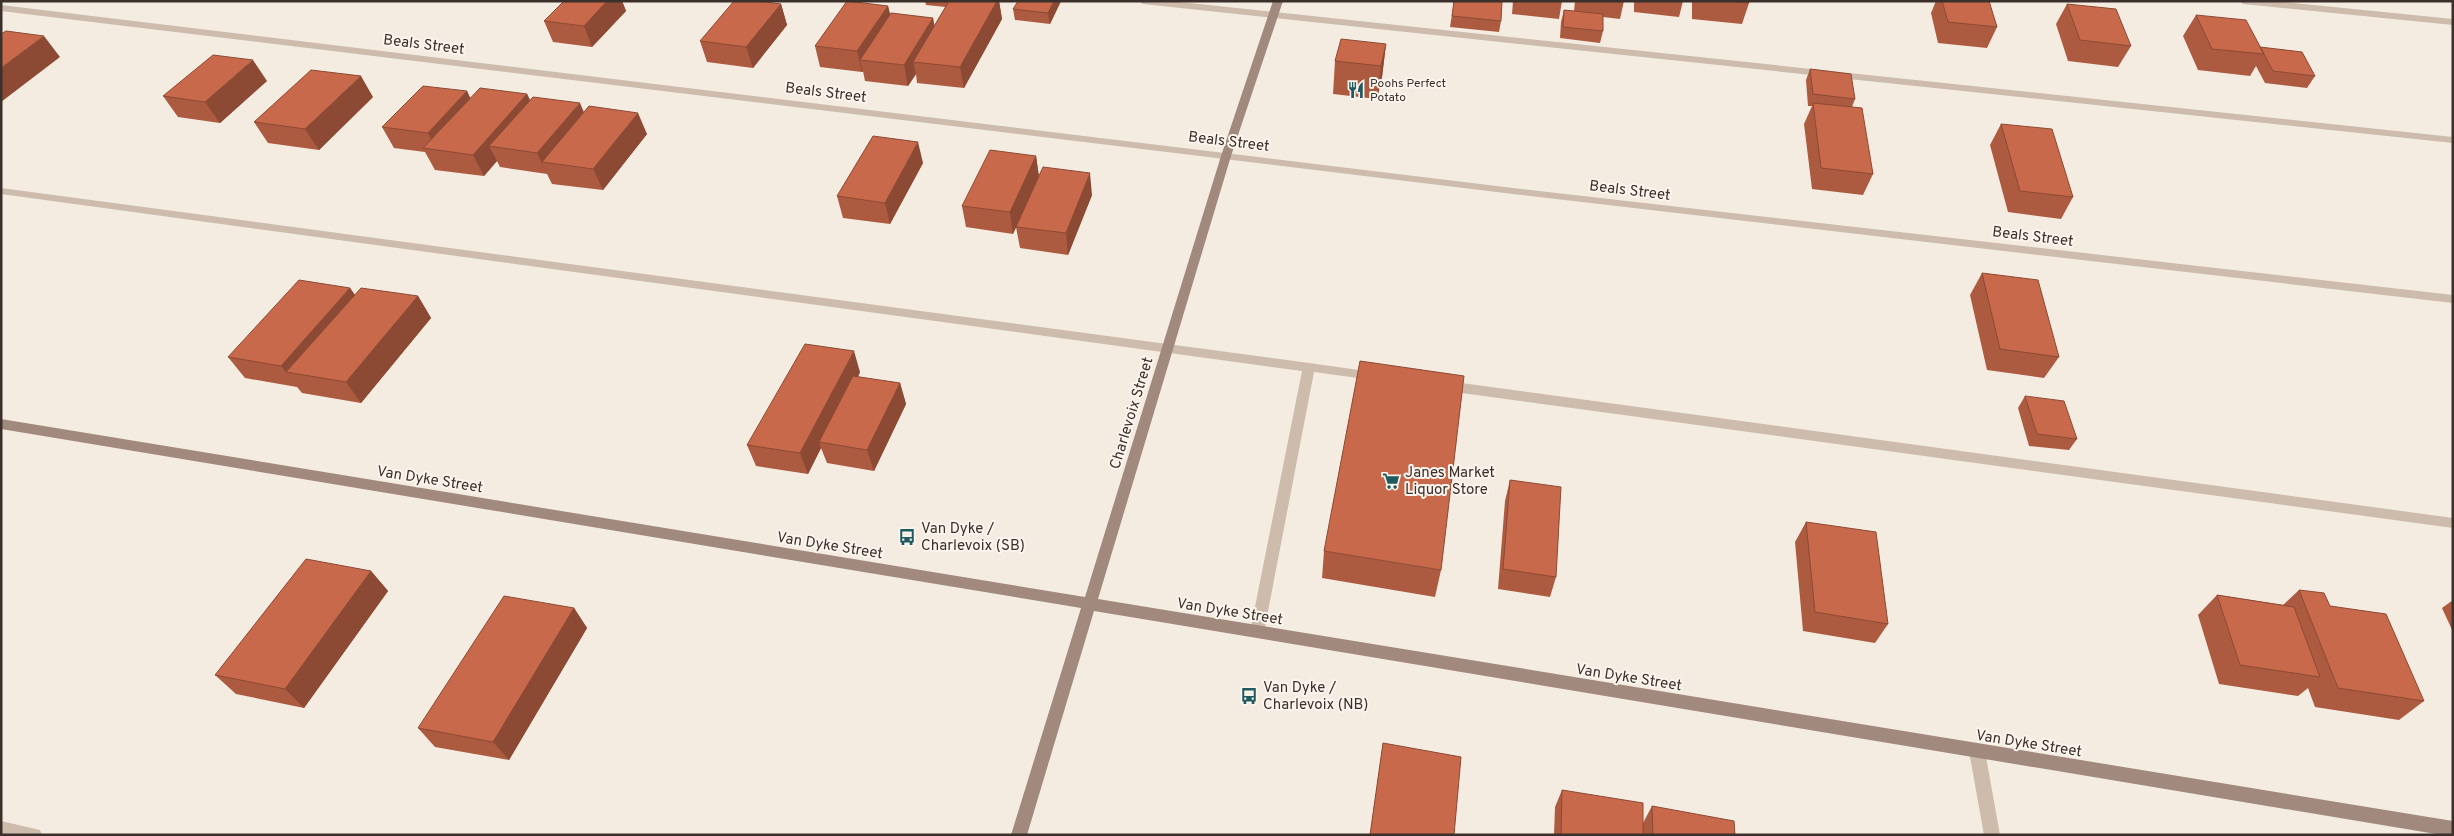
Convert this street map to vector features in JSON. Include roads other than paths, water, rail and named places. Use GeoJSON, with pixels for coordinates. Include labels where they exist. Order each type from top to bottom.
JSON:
{"type":"FeatureCollection","features":[{"type":"Feature","properties":{"kind":"main road","name":"Charlevoix Street"},"geometry":{"type":"LineString","coordinates":[[1019,835],[1226,156],[1278,1]]}},
{"type":"Feature","properties":{"kind":"main road","name":"Van Dyke Street"},"geometry":{"type":"LineString","coordinates":[[1,424],[2453,829]]}},
{"type":"Feature","properties":{"kind":"street"},"geometry":{"type":"LineString","coordinates":[[1143,1],[2453,140]]}},
{"type":"Feature","properties":{"kind":"street"},"geometry":{"type":"LineString","coordinates":[[2243,1],[2453,22]]}},
{"type":"Feature","properties":{"kind":"street","name":"Beals Street"},"geometry":{"type":"LineString","coordinates":[[1,8],[1513,191],[2453,299]]}},
{"type":"Feature","properties":{"kind":"street"},"geometry":{"type":"LineString","coordinates":[[1,191],[1388,378]]}},
{"type":"Feature","properties":{"kind":"street"},"geometry":{"type":"LineString","coordinates":[[1257,632],[1309,367]]}},
{"type":"Feature","properties":{"kind":"street"},"geometry":{"type":"LineString","coordinates":[[1437,385],[2453,523]]}},
{"type":"Feature","properties":{"kind":"street"},"geometry":{"type":"LineString","coordinates":[[1976,751],[1992,835]]}},
{"type":"Feature","properties":{"kind":"street"},"geometry":{"type":"LineString","coordinates":[[1,828],[34,835]]}},
{"type":"Feature","properties":{"kind":"place","name":"Poohs Perfect Potato"},"geometry":{"type":"Point","coordinates":[1356,90]}},
{"type":"Feature","properties":{"kind":"place","name":"Janes Market Liquor Store"},"geometry":{"type":"Point","coordinates":[1391,481]}},
{"type":"Feature","properties":{"kind":"place","name":"Van Dyke / Charlevoix (SB)"},"geometry":{"type":"Point","coordinates":[907,537]}},
{"type":"Feature","properties":{"kind":"place","name":"Van Dyke / Charlevoix (NB)"},"geometry":{"type":"Point","coordinates":[1249,696]}}]}
